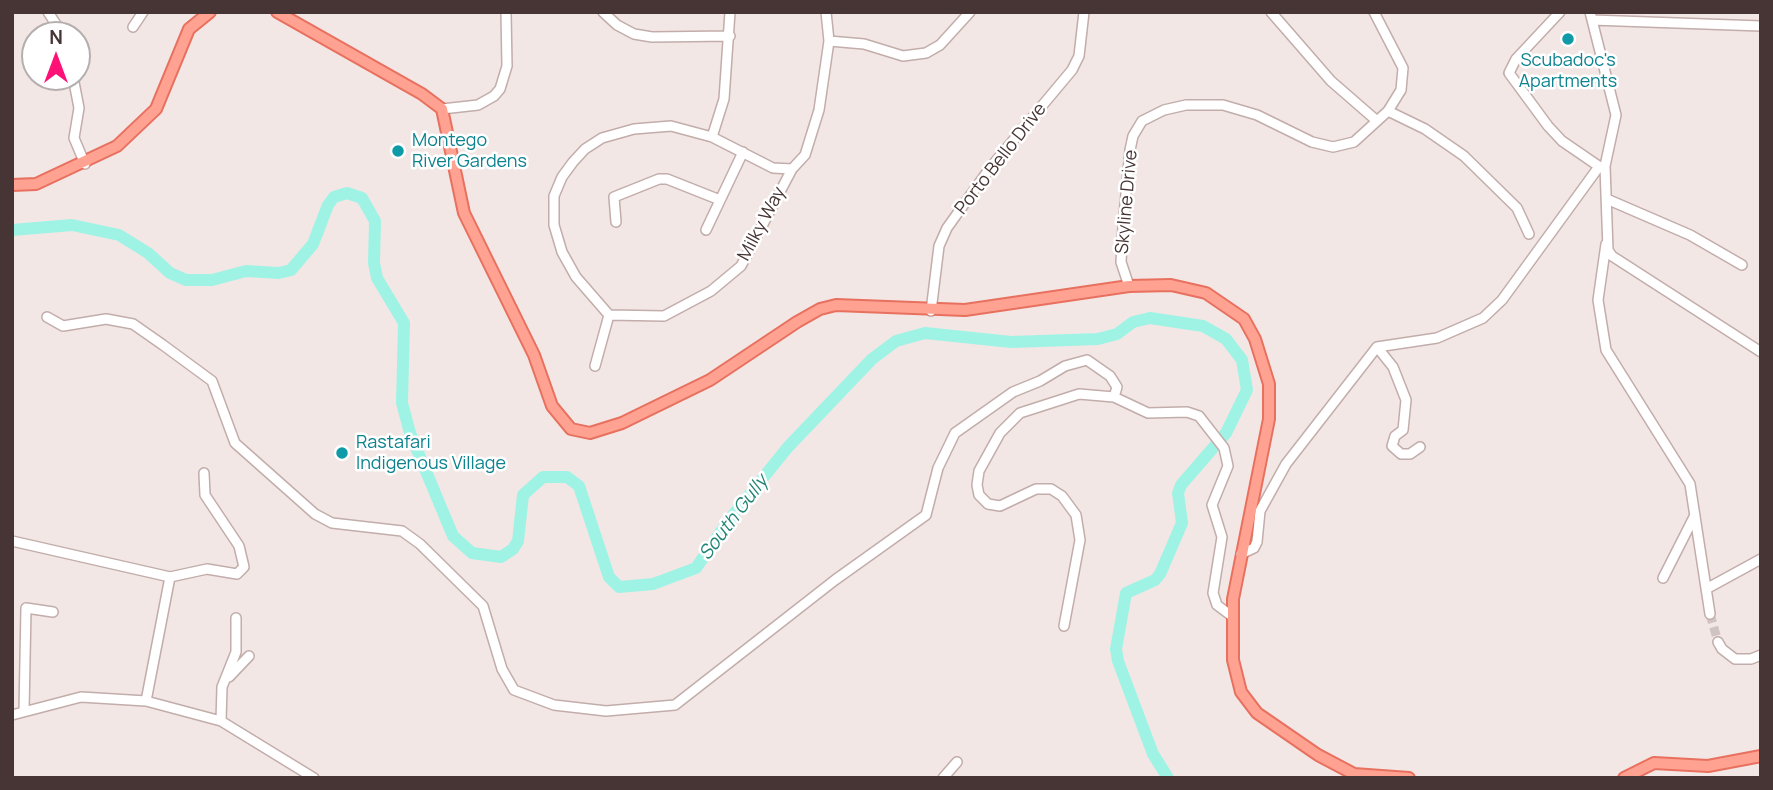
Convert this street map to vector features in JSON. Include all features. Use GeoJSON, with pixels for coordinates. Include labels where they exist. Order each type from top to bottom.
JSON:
{"type":"FeatureCollection","features":[{"type":"Feature","properties":{"kind":"main road"},"geometry":{"type":"LineString","coordinates":[[12,185],[36,184],[85,164],[117,146],[156,108],[190,29],[210,12]]}},
{"type":"Feature","properties":{"kind":"main road"},"geometry":{"type":"LineString","coordinates":[[277,12],[422,94],[442,109],[464,213],[534,355],[552,406],[571,429],[590,433],[622,423],[710,380],[820,309],[849,303],[931,311],[965,310],[1129,286],[1171,285],[1206,293],[1244,319],[1255,339],[1269,384],[1269,419],[1241,554],[1233,617],[1234,667],[1241,692],[1257,713],[1318,755],[1354,774],[1409,778]]}},
{"type":"Feature","properties":{"kind":"main road"},"geometry":{"type":"LineString","coordinates":[[1624,778],[1654,763],[1708,766],[1761,756]]}},
{"type":"Feature","properties":{"kind":"street"},"geometry":{"type":"LineString","coordinates":[[133,27],[143,12]]}},
{"type":"Feature","properties":{"kind":"street"},"geometry":{"type":"LineString","coordinates":[[442,109],[478,105],[494,96],[500,89],[507,66],[506,12]]}},
{"type":"Feature","properties":{"kind":"street"},"geometry":{"type":"LineString","coordinates":[[603,12],[617,25],[634,34],[652,37],[730,36]]}},
{"type":"Feature","properties":{"kind":"street"},"geometry":{"type":"LineString","coordinates":[[712,136],[724,99],[730,12]]}},
{"type":"Feature","properties":{"kind":"street","name":"Milky Way"},"geometry":{"type":"LineString","coordinates":[[792,169],[779,170],[712,136],[671,126],[634,129],[602,138],[585,149],[562,177],[554,196],[554,225],[562,252],[576,277],[609,315],[664,316],[710,291],[741,266],[792,169],[805,155],[819,110],[829,41],[826,12]]}},
{"type":"Feature","properties":{"kind":"street"},"geometry":{"type":"LineString","coordinates":[[829,41],[864,44],[903,56],[926,53],[940,45],[970,12]]}},
{"type":"Feature","properties":{"kind":"street","name":"Porto Bello Drive"},"geometry":{"type":"LineString","coordinates":[[931,311],[939,246],[947,228],[990,168],[1072,70],[1079,56],[1084,12]]}},
{"type":"Feature","properties":{"kind":"street"},"geometry":{"type":"LineString","coordinates":[[1271,12],[1331,81],[1377,121]]}},
{"type":"Feature","properties":{"kind":"street","name":"Skyline Drive"},"geometry":{"type":"LineString","coordinates":[[1129,286],[1121,262],[1123,227],[1130,150],[1133,136],[1142,121],[1164,110],[1186,105],[1223,105],[1257,115],[1312,142],[1333,147],[1354,142],[1388,111],[1401,90],[1403,68],[1374,12]]}},
{"type":"Feature","properties":{"kind":"street"},"geometry":{"type":"LineString","coordinates":[[1560,12],[1516,59],[1509,73],[1548,126],[1602,167],[1609,200],[1607,242],[1598,300],[1606,350],[1615,369],[1684,470],[1690,484],[1710,614]]}},
{"type":"Feature","properties":{"kind":"street"},"geometry":{"type":"LineString","coordinates":[[1241,554],[1254,548],[1257,542],[1260,511],[1286,464],[1377,347],[1437,338],[1483,318],[1502,300],[1602,167],[1616,114],[1591,16],[1761,26]]}},
{"type":"Feature","properties":{"kind":"street"},"geometry":{"type":"LineString","coordinates":[[76,91],[79,108],[74,138],[85,164]]}},
{"type":"Feature","properties":{"kind":"street"},"geometry":{"type":"LineString","coordinates":[[1388,111],[1425,130],[1464,156],[1517,208],[1529,234]]}},
{"type":"Feature","properties":{"kind":"street"},"geometry":{"type":"LineString","coordinates":[[706,230],[743,152]]}},
{"type":"Feature","properties":{"kind":"street"},"geometry":{"type":"LineString","coordinates":[[616,222],[614,197],[659,179],[667,179],[720,200]]}},
{"type":"Feature","properties":{"kind":"street"},"geometry":{"type":"LineString","coordinates":[[1609,200],[1690,235],[1742,265]]}},
{"type":"Feature","properties":{"kind":"street"},"geometry":{"type":"LineString","coordinates":[[1607,242],[1612,256],[1761,352]]}},
{"type":"Feature","properties":{"kind":"street"},"geometry":{"type":"LineString","coordinates":[[595,366],[609,315]]}},
{"type":"Feature","properties":{"kind":"street"},"geometry":{"type":"LineString","coordinates":[[47,317],[64,326],[106,319],[133,324],[212,381],[235,443],[323,519],[402,531],[420,544],[483,606],[502,669],[514,690],[554,705],[606,711],[675,705],[835,580],[926,515],[938,468],[955,433],[1013,392],[1040,382],[1065,366],[1087,360],[1110,376],[1117,387],[1114,397]]}},
{"type":"Feature","properties":{"kind":"street"},"geometry":{"type":"LineString","coordinates":[[1377,347],[1392,367],[1406,400],[1403,430],[1395,436],[1392,446],[1401,454],[1410,454],[1420,447]]}},
{"type":"Feature","properties":{"kind":"street"},"geometry":{"type":"LineString","coordinates":[[1064,626],[1080,540],[1076,515],[1062,496],[1051,489],[1036,489],[1000,506],[988,505],[979,495],[979,471],[1000,433],[1020,413],[1079,394],[1114,397],[1148,412],[1187,412],[1199,416],[1224,448],[1228,466],[1212,505],[1223,537],[1213,593],[1217,605],[1233,617]]}},
{"type":"Feature","properties":{"kind":"street"},"geometry":{"type":"LineString","coordinates":[[12,541],[170,577],[207,569],[237,574],[244,566],[239,545],[205,495],[204,473]]}},
{"type":"Feature","properties":{"kind":"street"},"geometry":{"type":"LineString","coordinates":[[1663,578],[1695,515]]}},
{"type":"Feature","properties":{"kind":"street"},"geometry":{"type":"LineString","coordinates":[[1706,589],[1761,559]]}},
{"type":"Feature","properties":{"kind":"street"},"geometry":{"type":"LineString","coordinates":[[146,701],[170,577]]}},
{"type":"Feature","properties":{"kind":"street"},"geometry":{"type":"LineString","coordinates":[[24,711],[26,608],[53,612]]}},
{"type":"Feature","properties":{"kind":"street"},"geometry":{"type":"LineString","coordinates":[[228,678],[236,652],[236,618]]}},
{"type":"Feature","properties":{"kind":"street"},"geometry":{"type":"LineString","coordinates":[[1718,642],[1721,649],[1735,659],[1751,659],[1761,654]]}},
{"type":"Feature","properties":{"kind":"street"},"geometry":{"type":"LineString","coordinates":[[221,721],[222,687],[249,656]]}},
{"type":"Feature","properties":{"kind":"street"},"geometry":{"type":"LineString","coordinates":[[12,715],[81,697],[146,701],[221,721],[314,778]]}},
{"type":"Feature","properties":{"kind":"street"},"geometry":{"type":"LineString","coordinates":[[943,778],[957,762]]}},
{"type":"Feature","properties":{"kind":"waterway","name":"South Gully"},"geometry":{"type":"LineString","coordinates":[[12,230],[72,225],[119,235],[148,253],[170,273],[186,280],[212,280],[246,271],[279,273],[291,270],[313,244],[328,205],[334,197],[347,193],[362,198],[375,221],[374,263],[377,278],[404,323],[402,403],[410,433],[453,536],[472,553],[501,557],[513,549],[518,541],[523,495],[543,477],[567,477],[579,486],[609,577],[619,587],[653,584],[696,568],[729,520],[788,447],[872,359],[896,341],[925,333],[1011,342],[1098,339],[1117,334],[1133,322],[1150,318],[1203,326],[1226,339],[1242,360],[1247,390],[1226,433],[1181,485],[1178,493],[1182,523],[1160,574],[1155,580],[1126,593],[1116,649],[1118,661],[1153,754],[1168,778]]}},
{"type":"Feature","properties":{"kind":"tunnel"},"geometry":{"type":"LineString","coordinates":[[1710,614],[1718,642]]}},
{"type":"Feature","properties":{"kind":"place","name":"Scubadoc's Apartments"},"geometry":{"type":"Point","coordinates":[1568,39]}},
{"type":"Feature","properties":{"kind":"place","name":"Montego River Gardens"},"geometry":{"type":"Point","coordinates":[398,151]}},
{"type":"Feature","properties":{"kind":"place","name":"Rastafari Indigenous Village"},"geometry":{"type":"Point","coordinates":[342,453]}}]}
